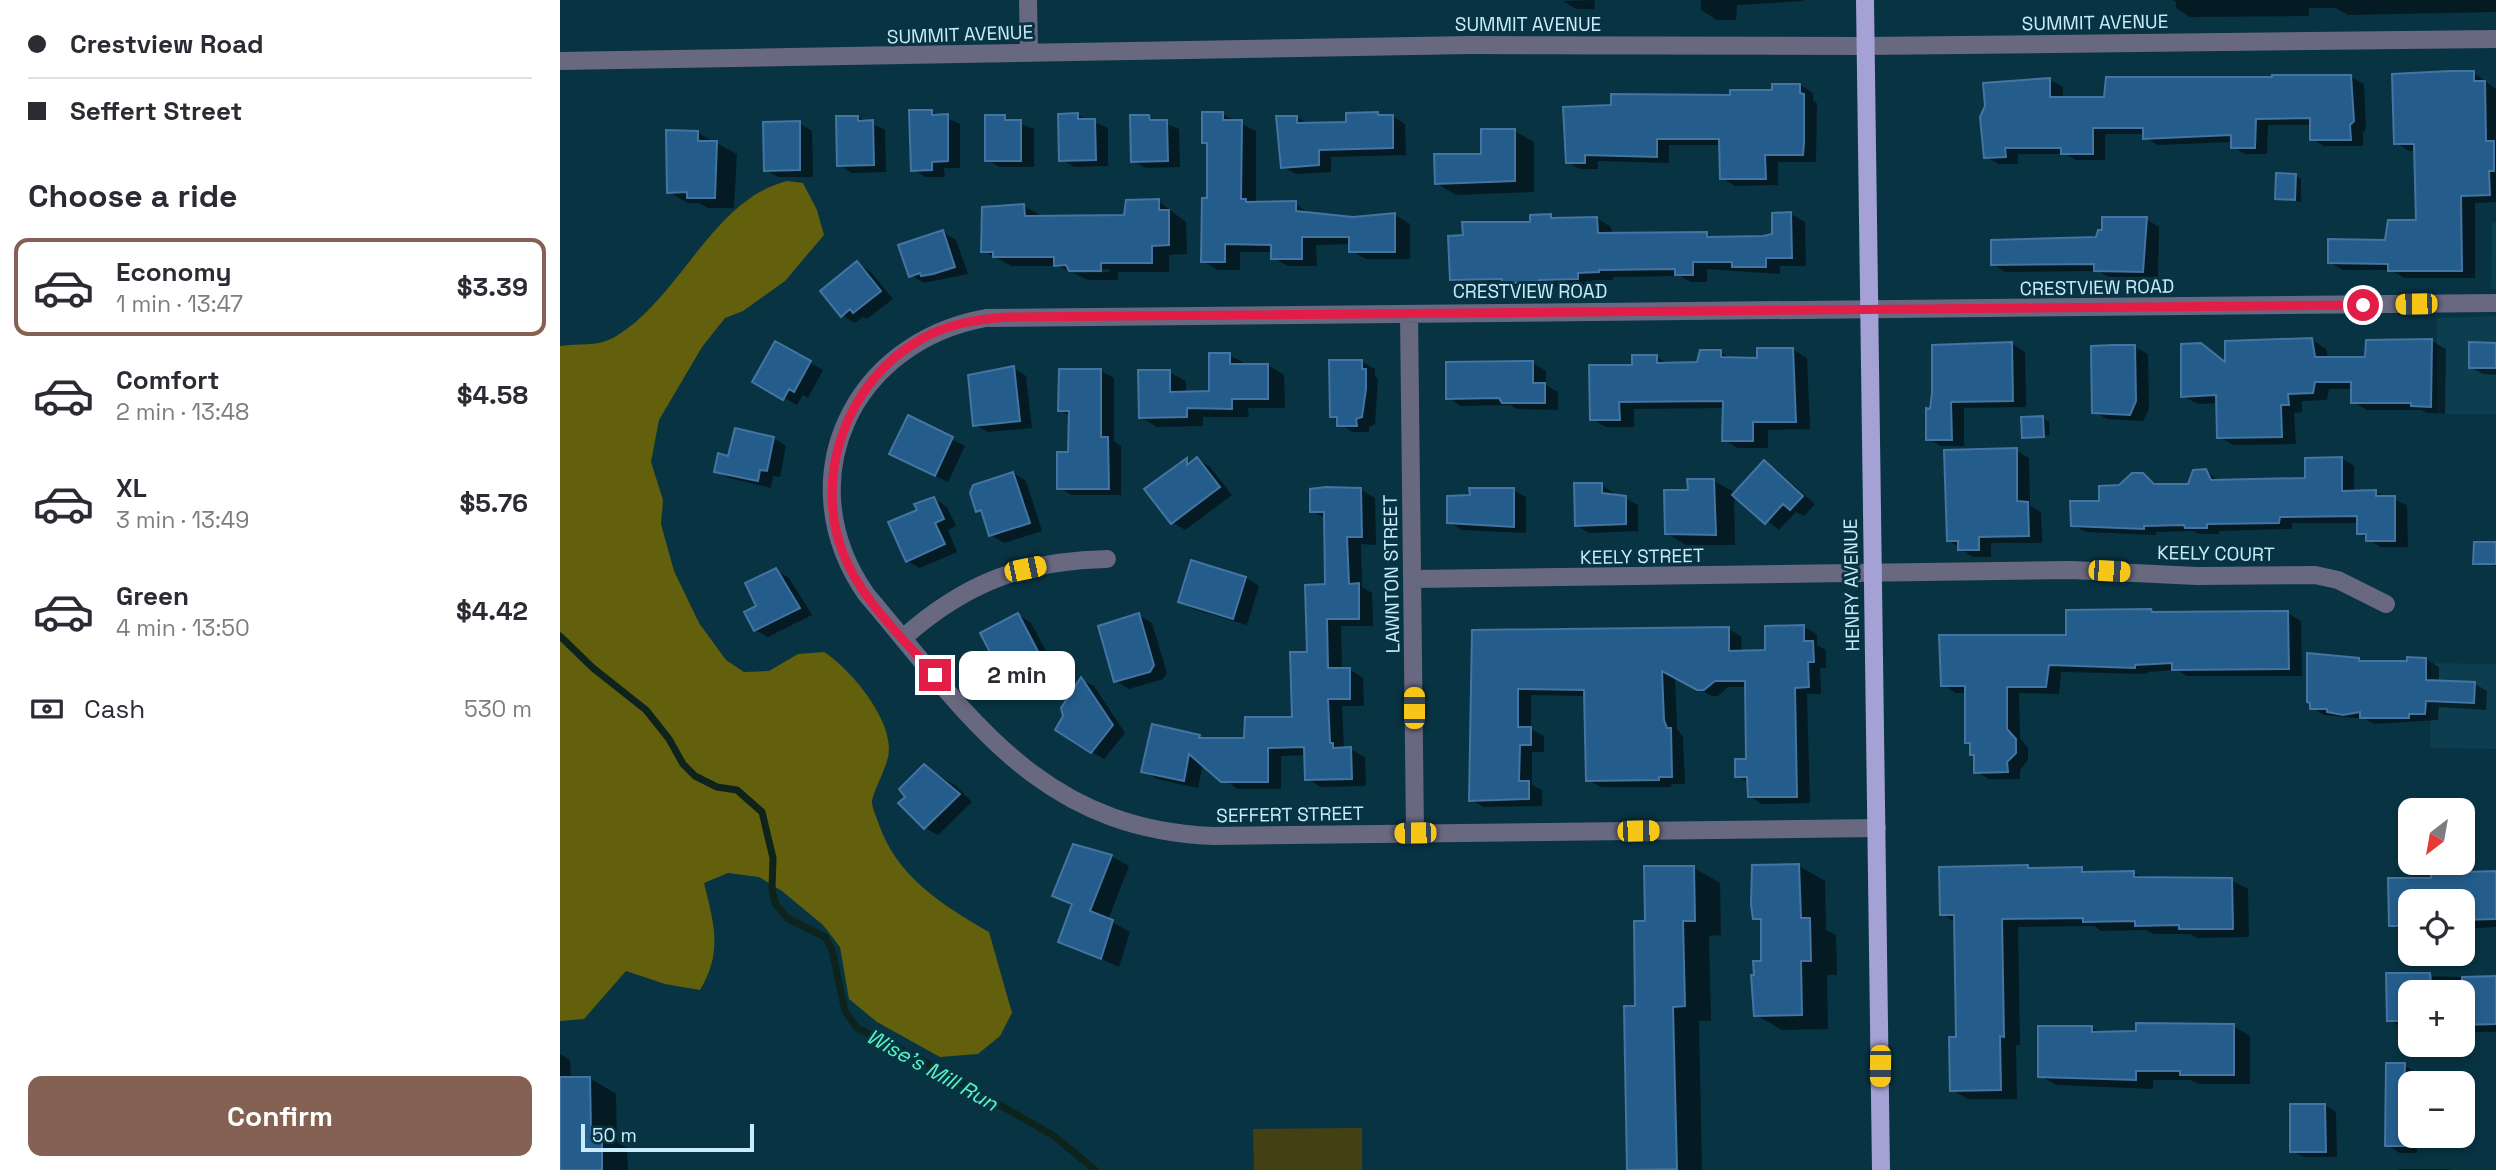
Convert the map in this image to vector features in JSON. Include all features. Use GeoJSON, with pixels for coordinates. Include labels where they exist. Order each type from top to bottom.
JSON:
{"type":"FeatureCollection","features":[{"type":"Feature","properties":{"kind":"main road","name":"HENRY AVENUE"},"geometry":{"type":"LineString","coordinates":[[1865,0],[1881,1170]]}},
{"type":"Feature","properties":{"kind":"street"},"geometry":{"type":"LineString","coordinates":[[1028,0],[1029,53]]}},
{"type":"Feature","properties":{"kind":"street","name":"SUMMIT AVENUE"},"geometry":{"type":"LineString","coordinates":[[560,61],[1545,45],[1865,46],[2496,39]]}},
{"type":"Feature","properties":{"kind":"street","name":"CRESTVIEW ROAD"},"geometry":{"type":"LineString","coordinates":[[903,638],[866,594],[848,566],[837,534],[833,503],[836,456],[852,410],[879,371],[901,351],[941,330],[986,318],[2496,303]]}},
{"type":"Feature","properties":{"kind":"street","name":"LAWNTON STREET"},"geometry":{"type":"LineString","coordinates":[[1409,313],[1415,833]]}},
{"type":"Feature","properties":{"kind":"street"},"geometry":{"type":"LineString","coordinates":[[903,638],[954,597],[996,578],[1060,562],[1107,559]]}},
{"type":"Feature","properties":{"kind":"street","name":"KEELY COURT"},"geometry":{"type":"LineString","coordinates":[[1872,575],[2071,570],[2197,576],[2315,575],[2338,580],[2386,604]]}},
{"type":"Feature","properties":{"kind":"street","name":"KEELY STREET"},"geometry":{"type":"LineString","coordinates":[[1413,579],[1872,575]]}},
{"type":"Feature","properties":{"kind":"street","name":"SEFFERT STREET"},"geometry":{"type":"LineString","coordinates":[[903,638],[1004,753],[1046,785],[1111,817],[1150,829],[1195,835],[1877,828]]}},
{"type":"Feature","properties":{"kind":"shaded area"},"geometry":{"type":"Polygon","coordinates":[[[787,181],[803,183],[817,210],[824,235],[785,281],[743,311],[725,318],[702,347],[659,420],[651,462],[663,500],[661,524],[674,571],[699,623],[726,660],[744,672],[769,671],[798,654],[824,652],[847,671],[878,713],[889,743],[885,768],[872,802],[886,841],[896,858],[923,887],[954,911],[989,932],[1012,1013],[1000,1036],[978,1054],[940,1057],[877,1022],[849,999],[840,947],[823,925],[782,891],[759,877],[728,873],[704,883],[713,925],[714,950],[712,963],[700,990],[665,984],[626,971],[584,1019],[560,1021],[560,346],[607,341],[637,321],[737,208],[760,192],[787,181]]]}},
{"type":"Feature","properties":{"kind":"shaded area"},"geometry":{"type":"Polygon","coordinates":[[[2492,223],[2496,223],[2496,289],[2491,289],[2492,223]]]}},
{"type":"Feature","properties":{"kind":"shaded area"},"geometry":{"type":"Polygon","coordinates":[[[2496,316],[2496,414],[2437,414],[2437,318],[2496,316]]]}},
{"type":"Feature","properties":{"kind":"shaded area"},"geometry":{"type":"Polygon","coordinates":[[[2431,663],[2496,664],[2496,749],[2430,748],[2431,663]]]}},
{"type":"Feature","properties":{"kind":"shaded area"},"geometry":{"type":"Polygon","coordinates":[[[1362,1128],[1362,1170],[1254,1170],[1253,1129],[1362,1128]]]}},
{"type":"Feature","properties":{"kind":"building"},"geometry":{"type":"Polygon","coordinates":[[[2474,71],[2474,81],[2485,81],[2486,141],[2494,141],[2494,171],[2489,171],[2490,195],[2461,196],[2462,271],[2388,271],[2388,264],[2328,263],[2328,239],[2385,240],[2388,220],[2416,220],[2414,144],[2394,144],[2392,74],[2474,71]]]}},
{"type":"Feature","properties":{"kind":"building"},"geometry":{"type":"Polygon","coordinates":[[[2351,75],[2354,121],[2350,125],[2351,140],[2310,140],[2310,118],[2256,119],[2255,148],[2231,148],[2231,135],[2143,139],[2143,128],[2093,128],[2093,154],[2061,154],[2061,148],[2005,148],[2006,157],[1984,158],[1980,117],[1985,106],[1983,83],[2050,78],[2050,97],[2104,97],[2106,77],[2351,75]]]}},
{"type":"Feature","properties":{"kind":"building"},"geometry":{"type":"Polygon","coordinates":[[[1772,84],[1800,84],[1800,93],[1804,94],[1804,143],[1803,155],[1765,155],[1766,179],[1720,179],[1719,139],[1657,139],[1657,157],[1585,155],[1585,163],[1566,163],[1563,107],[1611,105],[1611,94],[1730,95],[1730,90],[1772,90],[1772,84]]]}},
{"type":"Feature","properties":{"kind":"building"},"geometry":{"type":"Polygon","coordinates":[[[909,110],[932,110],[932,115],[948,114],[948,161],[932,162],[932,170],[911,171],[909,110]]]}},
{"type":"Feature","properties":{"kind":"building"},"geometry":{"type":"Polygon","coordinates":[[[1202,112],[1223,112],[1223,120],[1242,120],[1241,199],[1246,199],[1246,202],[1296,201],[1296,211],[1353,217],[1395,213],[1395,252],[1349,252],[1349,237],[1302,237],[1302,259],[1271,259],[1271,245],[1225,244],[1225,262],[1201,262],[1202,198],[1207,198],[1207,143],[1202,143],[1202,112]]]}},
{"type":"Feature","properties":{"kind":"building"},"geometry":{"type":"Polygon","coordinates":[[[1378,112],[1378,115],[1393,115],[1393,148],[1319,150],[1319,165],[1281,168],[1276,116],[1297,116],[1297,123],[1346,122],[1346,113],[1378,112]]]}},
{"type":"Feature","properties":{"kind":"building"},"geometry":{"type":"Polygon","coordinates":[[[1078,113],[1078,119],[1095,119],[1096,160],[1059,161],[1058,114],[1078,113]]]}},
{"type":"Feature","properties":{"kind":"building"},"geometry":{"type":"Polygon","coordinates":[[[985,115],[1005,115],[1005,120],[1021,120],[1021,161],[985,161],[985,115]]]}},
{"type":"Feature","properties":{"kind":"building"},"geometry":{"type":"Polygon","coordinates":[[[1130,115],[1149,115],[1150,120],[1167,120],[1168,161],[1131,162],[1130,115]]]}},
{"type":"Feature","properties":{"kind":"building"},"geometry":{"type":"Polygon","coordinates":[[[836,116],[858,116],[858,121],[873,120],[874,165],[837,166],[836,116]]]}},
{"type":"Feature","properties":{"kind":"building"},"geometry":{"type":"Polygon","coordinates":[[[800,121],[800,170],[764,171],[763,122],[800,121]]]}},
{"type":"Feature","properties":{"kind":"building"},"geometry":{"type":"Polygon","coordinates":[[[1481,129],[1515,129],[1515,181],[1435,184],[1434,154],[1481,154],[1481,129]]]}},
{"type":"Feature","properties":{"kind":"building"},"geometry":{"type":"Polygon","coordinates":[[[666,130],[698,131],[698,141],[717,141],[715,198],[687,198],[687,192],[667,193],[666,130]]]}},
{"type":"Feature","properties":{"kind":"building"},"geometry":{"type":"Polygon","coordinates":[[[2276,173],[2296,174],[2295,200],[2275,199],[2276,173]]]}},
{"type":"Feature","properties":{"kind":"building"},"geometry":{"type":"Polygon","coordinates":[[[1159,199],[1159,210],[1169,210],[1169,245],[1152,246],[1152,263],[1101,263],[1101,271],[1069,271],[1066,265],[1054,266],[1054,257],[993,257],[993,252],[981,252],[982,207],[1024,204],[1025,216],[1124,215],[1126,200],[1159,199]]]}},
{"type":"Feature","properties":{"kind":"building"},"geometry":{"type":"Polygon","coordinates":[[[1791,212],[1792,258],[1766,258],[1766,267],[1732,267],[1732,262],[1693,262],[1693,275],[1675,275],[1675,269],[1599,270],[1578,273],[1578,279],[1539,280],[1539,283],[1502,283],[1502,279],[1450,280],[1448,236],[1463,235],[1462,222],[1530,222],[1530,215],[1551,214],[1551,218],[1597,217],[1598,233],[1707,232],[1707,237],[1763,236],[1772,234],[1772,213],[1791,212]]]}},
{"type":"Feature","properties":{"kind":"building"},"geometry":{"type":"Polygon","coordinates":[[[2102,217],[2147,217],[2143,272],[2094,271],[2094,264],[1991,265],[1991,240],[2096,237],[2098,230],[2102,230],[2102,217]]]}},
{"type":"Feature","properties":{"kind":"building"},"geometry":{"type":"Polygon","coordinates":[[[943,230],[955,267],[933,274],[921,276],[920,273],[909,277],[898,245],[943,230]]]}},
{"type":"Feature","properties":{"kind":"building"},"geometry":{"type":"Polygon","coordinates":[[[857,261],[881,291],[853,313],[850,309],[841,317],[820,291],[857,261]]]}},
{"type":"Feature","properties":{"kind":"building"},"geometry":{"type":"Polygon","coordinates":[[[2312,338],[2315,357],[2365,357],[2366,340],[2432,339],[2431,407],[2411,406],[2411,403],[2351,403],[2351,382],[2315,382],[2313,393],[2288,394],[2289,405],[2281,405],[2282,437],[2217,438],[2216,395],[2181,397],[2181,344],[2201,343],[2225,362],[2225,341],[2312,338]]]}},
{"type":"Feature","properties":{"kind":"building"},"geometry":{"type":"Polygon","coordinates":[[[775,341],[811,361],[794,392],[789,389],[783,400],[752,382],[775,341]]]}},
{"type":"Feature","properties":{"kind":"building"},"geometry":{"type":"Polygon","coordinates":[[[2012,342],[2013,401],[1951,402],[1952,440],[1926,440],[1926,408],[1930,409],[1932,393],[1932,345],[2012,342]]]}},
{"type":"Feature","properties":{"kind":"building"},"geometry":{"type":"Polygon","coordinates":[[[2469,342],[2496,343],[2496,368],[2469,368],[2469,342]]]}},
{"type":"Feature","properties":{"kind":"building"},"geometry":{"type":"Polygon","coordinates":[[[2135,345],[2136,401],[2130,415],[2092,413],[2091,346],[2135,345]]]}},
{"type":"Feature","properties":{"kind":"building"},"geometry":{"type":"Polygon","coordinates":[[[1757,348],[1793,348],[1796,422],[1753,422],[1753,441],[1722,441],[1723,401],[1619,402],[1620,420],[1590,420],[1589,365],[1632,365],[1632,355],[1657,355],[1657,363],[1697,362],[1700,350],[1721,350],[1721,357],[1757,358],[1757,348]]]}},
{"type":"Feature","properties":{"kind":"building"},"geometry":{"type":"Polygon","coordinates":[[[1209,353],[1230,353],[1230,364],[1268,364],[1268,399],[1232,399],[1232,409],[1187,408],[1187,417],[1139,418],[1138,370],[1170,370],[1170,392],[1209,391],[1209,353]]]}},
{"type":"Feature","properties":{"kind":"building"},"geometry":{"type":"Polygon","coordinates":[[[1329,360],[1362,360],[1362,369],[1366,369],[1362,417],[1356,419],[1357,426],[1337,426],[1337,417],[1330,417],[1329,360]]]}},
{"type":"Feature","properties":{"kind":"building"},"geometry":{"type":"Polygon","coordinates":[[[1533,361],[1533,383],[1545,383],[1545,403],[1502,403],[1499,398],[1446,399],[1446,362],[1533,361]]]}},
{"type":"Feature","properties":{"kind":"building"},"geometry":{"type":"Polygon","coordinates":[[[1014,366],[1020,421],[973,426],[968,375],[1014,366]]]}},
{"type":"Feature","properties":{"kind":"building"},"geometry":{"type":"Polygon","coordinates":[[[1059,369],[1101,369],[1101,437],[1108,437],[1109,489],[1057,489],[1057,452],[1068,452],[1069,411],[1058,411],[1059,369]]]}},
{"type":"Feature","properties":{"kind":"building"},"geometry":{"type":"Polygon","coordinates":[[[908,415],[953,437],[935,476],[889,454],[908,415]]]}},
{"type":"Feature","properties":{"kind":"building"},"geometry":{"type":"Polygon","coordinates":[[[2043,416],[2044,437],[2022,438],[2021,417],[2043,416]]]}},
{"type":"Feature","properties":{"kind":"building"},"geometry":{"type":"Polygon","coordinates":[[[735,428],[774,437],[767,471],[760,470],[758,481],[714,472],[718,453],[728,456],[735,428]]]}},
{"type":"Feature","properties":{"kind":"building"},"geometry":{"type":"Polygon","coordinates":[[[2017,448],[2017,501],[2028,502],[2029,536],[1979,537],[1979,550],[1958,550],[1958,541],[1947,541],[1944,450],[2017,448]]]}},
{"type":"Feature","properties":{"kind":"building"},"geometry":{"type":"Polygon","coordinates":[[[1197,457],[1220,487],[1171,524],[1144,489],[1187,458],[1187,465],[1197,457]]]}},
{"type":"Feature","properties":{"kind":"building"},"geometry":{"type":"Polygon","coordinates":[[[2342,457],[2342,491],[2376,490],[2376,496],[2395,496],[2395,541],[2366,541],[2366,534],[2357,534],[2357,516],[2280,517],[2279,523],[2207,524],[2207,528],[2185,528],[2184,525],[2144,526],[2144,529],[2071,526],[2070,501],[2099,501],[2099,486],[2119,485],[2132,473],[2143,473],[2154,484],[2188,484],[2193,470],[2206,469],[2211,480],[2305,478],[2305,458],[2342,457]]]}},
{"type":"Feature","properties":{"kind":"building"},"geometry":{"type":"Polygon","coordinates":[[[1764,460],[1803,496],[1790,510],[1783,504],[1765,524],[1732,495],[1764,460]]]}},
{"type":"Feature","properties":{"kind":"building"},"geometry":{"type":"Polygon","coordinates":[[[1013,472],[1030,523],[989,536],[981,510],[976,512],[970,493],[973,485],[1013,472]]]}},
{"type":"Feature","properties":{"kind":"building"},"geometry":{"type":"Polygon","coordinates":[[[1687,479],[1714,479],[1716,535],[1665,534],[1664,490],[1688,490],[1687,479]]]}},
{"type":"Feature","properties":{"kind":"building"},"geometry":{"type":"Polygon","coordinates":[[[1574,483],[1602,483],[1602,493],[1626,496],[1626,524],[1575,526],[1574,483]]]}},
{"type":"Feature","properties":{"kind":"building"},"geometry":{"type":"Polygon","coordinates":[[[1361,488],[1362,537],[1347,537],[1349,584],[1359,583],[1359,619],[1327,619],[1328,668],[1350,668],[1350,699],[1328,699],[1330,743],[1333,743],[1333,748],[1351,747],[1352,779],[1305,780],[1304,747],[1268,748],[1268,782],[1221,782],[1189,754],[1184,781],[1141,772],[1152,724],[1200,735],[1199,738],[1244,738],[1245,717],[1292,717],[1290,652],[1307,652],[1305,585],[1325,584],[1324,512],[1310,512],[1310,489],[1361,488]]]}},
{"type":"Feature","properties":{"kind":"building"},"geometry":{"type":"Polygon","coordinates":[[[1469,488],[1514,488],[1514,527],[1447,523],[1447,496],[1470,495],[1469,488]]]}},
{"type":"Feature","properties":{"kind":"building"},"geometry":{"type":"Polygon","coordinates":[[[934,497],[944,519],[935,523],[945,544],[906,562],[888,522],[917,510],[914,504],[934,497]]]}},
{"type":"Feature","properties":{"kind":"building"},"geometry":{"type":"Polygon","coordinates":[[[2474,542],[2496,542],[2496,564],[2473,564],[2474,542]]]}},
{"type":"Feature","properties":{"kind":"building"},"geometry":{"type":"Polygon","coordinates":[[[1191,560],[1246,577],[1233,619],[1178,602],[1191,560]]]}},
{"type":"Feature","properties":{"kind":"building"},"geometry":{"type":"Polygon","coordinates":[[[776,568],[800,608],[754,631],[744,612],[756,606],[745,583],[776,568]]]}},
{"type":"Feature","properties":{"kind":"building"},"geometry":{"type":"Polygon","coordinates":[[[2151,609],[2152,612],[2288,611],[2289,669],[2172,670],[2172,663],[2135,665],[2135,668],[2049,665],[2046,687],[2007,687],[2007,729],[2016,739],[2016,753],[2007,762],[2008,772],[1974,773],[1974,755],[1970,755],[1970,743],[1965,743],[1965,686],[1941,686],[1939,635],[2066,635],[2066,610],[2151,609]]]}},
{"type":"Feature","properties":{"kind":"building"},"geometry":{"type":"Polygon","coordinates":[[[1018,613],[1043,661],[1005,681],[980,633],[1018,613]]]}},
{"type":"Feature","properties":{"kind":"building"},"geometry":{"type":"Polygon","coordinates":[[[1139,613],[1154,665],[1150,672],[1114,682],[1098,626],[1139,613]]]}},
{"type":"Feature","properties":{"kind":"building"},"geometry":{"type":"Polygon","coordinates":[[[1804,625],[1804,641],[1813,641],[1814,662],[1808,662],[1809,687],[1795,688],[1797,797],[1748,797],[1747,777],[1735,777],[1735,759],[1746,759],[1745,681],[1715,681],[1704,690],[1697,690],[1662,671],[1664,720],[1667,728],[1671,728],[1672,777],[1659,777],[1659,780],[1586,781],[1584,690],[1518,689],[1518,727],[1531,727],[1531,745],[1520,745],[1519,781],[1529,781],[1529,799],[1469,801],[1472,630],[1729,627],[1729,651],[1765,650],[1765,626],[1804,625]]]}},
{"type":"Feature","properties":{"kind":"building"},"geometry":{"type":"Polygon","coordinates":[[[2307,653],[2359,658],[2359,661],[2407,661],[2407,657],[2426,658],[2426,680],[2475,682],[2474,703],[2426,701],[2425,714],[2409,714],[2409,718],[2360,718],[2360,712],[2343,715],[2327,712],[2327,709],[2310,709],[2310,703],[2307,702],[2307,653]]]}},
{"type":"Feature","properties":{"kind":"building"},"geometry":{"type":"Polygon","coordinates":[[[1081,677],[1113,725],[1091,753],[1055,730],[1063,716],[1061,708],[1081,677]]]}},
{"type":"Feature","properties":{"kind":"building"},"geometry":{"type":"Polygon","coordinates":[[[924,764],[960,794],[924,829],[898,803],[905,797],[899,789],[924,764]]]}},
{"type":"Feature","properties":{"kind":"building"},"geometry":{"type":"Polygon","coordinates":[[[1073,844],[1112,855],[1090,911],[1113,920],[1101,959],[1058,942],[1072,904],[1052,896],[1073,844]]]}},
{"type":"Feature","properties":{"kind":"building"},"geometry":{"type":"Polygon","coordinates":[[[1799,864],[1801,918],[1810,918],[1811,961],[1801,961],[1802,1015],[1754,1016],[1751,975],[1754,975],[1753,961],[1761,961],[1761,919],[1753,919],[1752,865],[1799,864]]]}},
{"type":"Feature","properties":{"kind":"building"},"geometry":{"type":"Polygon","coordinates":[[[2028,865],[2028,868],[2082,867],[2082,872],[2134,871],[2134,877],[2232,878],[2233,929],[2179,929],[2179,925],[2135,926],[2135,921],[2083,922],[2083,918],[2002,919],[2004,1037],[2000,1036],[2001,1090],[1950,1091],[1949,1037],[1956,1037],[1954,915],[1940,915],[1939,867],[2028,865]]]}},
{"type":"Feature","properties":{"kind":"building"},"geometry":{"type":"Polygon","coordinates":[[[1644,866],[1694,866],[1695,921],[1683,921],[1685,1006],[1673,1007],[1677,1169],[1627,1170],[1624,1006],[1635,1006],[1634,921],[1645,921],[1644,866]]]}},
{"type":"Feature","properties":{"kind":"building"},"geometry":{"type":"Polygon","coordinates":[[[2496,871],[2496,919],[2475,920],[2475,889],[2398,889],[2398,926],[2389,926],[2388,878],[2475,875],[2475,872],[2496,871]]]}},
{"type":"Feature","properties":{"kind":"building"},"geometry":{"type":"Polygon","coordinates":[[[2386,973],[2430,973],[2431,980],[2398,980],[2398,1021],[2387,1021],[2386,973]]]}},
{"type":"Feature","properties":{"kind":"building"},"geometry":{"type":"Polygon","coordinates":[[[2496,976],[2496,1024],[2475,1025],[2475,980],[2462,980],[2462,977],[2496,976]]]}},
{"type":"Feature","properties":{"kind":"building"},"geometry":{"type":"Polygon","coordinates":[[[2136,1023],[2234,1024],[2234,1075],[2180,1075],[2180,1071],[2136,1071],[2136,1080],[2038,1077],[2038,1026],[2092,1026],[2092,1032],[2136,1031],[2136,1023]]]}},
{"type":"Feature","properties":{"kind":"building"},"geometry":{"type":"Polygon","coordinates":[[[2386,1063],[2405,1063],[2405,1071],[2398,1071],[2398,1146],[2385,1146],[2386,1063]]]}},
{"type":"Feature","properties":{"kind":"building"},"geometry":{"type":"Polygon","coordinates":[[[560,1077],[590,1077],[591,1131],[602,1131],[602,1170],[560,1170],[560,1077]]]}},
{"type":"Feature","properties":{"kind":"building"},"geometry":{"type":"Polygon","coordinates":[[[2290,1104],[2325,1104],[2326,1152],[2290,1152],[2290,1104]]]}},
{"type":"Feature","properties":{"kind":"waterway","name":"Wise's Mill Run"},"geometry":{"type":"LineString","coordinates":[[560,636],[593,668],[646,710],[669,739],[683,764],[695,776],[717,787],[737,790],[762,812],[773,858],[772,889],[775,903],[787,918],[825,937],[832,950],[845,1011],[857,1028],[918,1058],[1054,1136],[1095,1170]]}},
{"type":"Feature","properties":{"kind":"route"},"geometry":{"type":"LineString","coordinates":[[935,675],[866,594],[848,566],[834,519],[833,482],[842,434],[852,410],[879,371],[901,351],[920,339],[965,322],[1009,317],[2363,305]]}}]}
